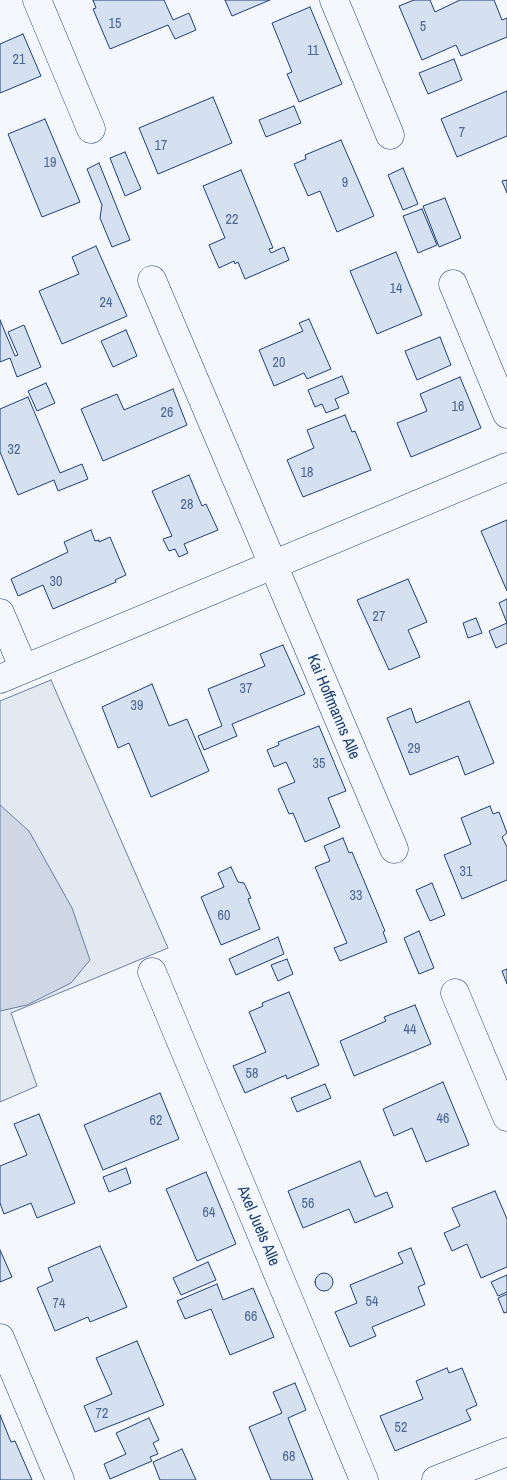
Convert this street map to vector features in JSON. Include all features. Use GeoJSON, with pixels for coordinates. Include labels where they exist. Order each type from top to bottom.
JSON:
{"type":"FeatureCollection","features":[{"type":"Feature","properties":{"kind":"street"},"geometry":{"type":"LineString","coordinates":[[37,0],[91,129]]}},
{"type":"Feature","properties":{"kind":"street"},"geometry":{"type":"LineString","coordinates":[[334,0],[390,135]]}},
{"type":"Feature","properties":{"kind":"street","name":"Kai Hoffmanns Alle"},"geometry":{"type":"LineString","coordinates":[[152,280],[394,850]]}},
{"type":"Feature","properties":{"kind":"street"},"geometry":{"type":"LineString","coordinates":[[453,284],[507,414]]}},
{"type":"Feature","properties":{"kind":"street"},"geometry":{"type":"LineString","coordinates":[[0,613],[12,674],[507,467]]}},
{"type":"Feature","properties":{"kind":"street","name":"Axel Juels Alle"},"geometry":{"type":"LineString","coordinates":[[152,972],[364,1480]]}},
{"type":"Feature","properties":{"kind":"street"},"geometry":{"type":"LineString","coordinates":[[455,993],[507,1118]]}},
{"type":"Feature","properties":{"kind":"street"},"geometry":{"type":"LineString","coordinates":[[0,1338],[60,1480]]}},
{"type":"Feature","properties":{"kind":"street"},"geometry":{"type":"LineString","coordinates":[[436,1480],[507,1452]]}},
{"type":"Feature","properties":{"kind":"shaded area"},"geometry":{"type":"Polygon","coordinates":[[[51,680],[168,948],[11,1013],[37,1086],[0,1102],[0,701],[51,680]]]}},
{"type":"Feature","properties":{"kind":"shaded area"},"geometry":{"type":"Polygon","coordinates":[[[0,805],[29,831],[72,908],[90,960],[71,983],[27,1005],[0,1011],[0,805]]]}},
{"type":"Feature","properties":{"kind":"building"},"geometry":{"type":"Polygon","coordinates":[[[93,0],[164,0],[173,20],[189,13],[196,30],[175,39],[168,25],[110,49],[93,9],[96,8],[93,0]]]}},
{"type":"Feature","properties":{"kind":"building"},"geometry":{"type":"Polygon","coordinates":[[[225,0],[270,0],[232,16],[225,0]]]}},
{"type":"Feature","properties":{"kind":"building"},"geometry":{"type":"Polygon","coordinates":[[[414,0],[430,0],[435,12],[460,0],[494,0],[502,20],[507,18],[507,37],[461,56],[456,45],[422,60],[399,6],[414,0]]]}},
{"type":"Feature","properties":{"kind":"building"},"geometry":{"type":"Polygon","coordinates":[[[310,7],[342,84],[299,102],[287,74],[292,72],[272,23],[310,7]]]}},
{"type":"Feature","properties":{"kind":"building"},"geometry":{"type":"Polygon","coordinates":[[[23,34],[41,76],[0,93],[0,44],[23,34]]]}},
{"type":"Feature","properties":{"kind":"building"},"geometry":{"type":"Polygon","coordinates":[[[454,59],[462,80],[428,94],[419,73],[454,59]]]}},
{"type":"Feature","properties":{"kind":"building"},"geometry":{"type":"Polygon","coordinates":[[[507,91],[507,136],[457,157],[441,119],[507,91]]]}},
{"type":"Feature","properties":{"kind":"building"},"geometry":{"type":"Polygon","coordinates":[[[213,97],[232,143],[158,174],[139,128],[213,97]]]}},
{"type":"Feature","properties":{"kind":"building"},"geometry":{"type":"Polygon","coordinates":[[[294,106],[301,123],[266,137],[259,120],[294,106]]]}},
{"type":"Feature","properties":{"kind":"building"},"geometry":{"type":"Polygon","coordinates":[[[45,119],[80,202],[42,217],[8,134],[45,119]]]}},
{"type":"Feature","properties":{"kind":"building"},"geometry":{"type":"Polygon","coordinates":[[[341,140],[374,216],[337,232],[320,191],[308,196],[294,164],[306,159],[305,155],[341,140]]]}},
{"type":"Feature","properties":{"kind":"building"},"geometry":{"type":"Polygon","coordinates":[[[125,152],[141,189],[125,196],[110,158],[125,152]]]}},
{"type":"Feature","properties":{"kind":"building"},"geometry":{"type":"Polygon","coordinates":[[[99,163],[130,240],[112,247],[100,218],[102,205],[87,169],[99,163]]]}},
{"type":"Feature","properties":{"kind":"building"},"geometry":{"type":"Polygon","coordinates":[[[403,168],[418,204],[403,210],[388,175],[403,168]]]}},
{"type":"Feature","properties":{"kind":"building"},"geometry":{"type":"Polygon","coordinates":[[[241,170],[273,248],[269,249],[271,253],[284,247],[289,260],[245,279],[238,262],[235,264],[234,261],[219,268],[209,245],[225,238],[203,186],[241,170]]]}},
{"type":"Feature","properties":{"kind":"building"},"geometry":{"type":"Polygon","coordinates":[[[507,180],[507,193],[502,181],[507,180]]]}},
{"type":"Feature","properties":{"kind":"building"},"geometry":{"type":"Polygon","coordinates":[[[445,198],[461,238],[439,247],[423,206],[445,198]]]}},
{"type":"Feature","properties":{"kind":"building"},"geometry":{"type":"Polygon","coordinates":[[[422,209],[437,245],[418,253],[403,216],[422,209]]]}},
{"type":"Feature","properties":{"kind":"building"},"geometry":{"type":"Polygon","coordinates":[[[96,246],[127,316],[62,344],[39,291],[79,274],[72,257],[96,246]]]}},
{"type":"Feature","properties":{"kind":"building"},"geometry":{"type":"Polygon","coordinates":[[[396,252],[422,315],[377,334],[350,271],[396,252]]]}},
{"type":"Feature","properties":{"kind":"building"},"geometry":{"type":"Polygon","coordinates":[[[309,319],[331,369],[307,379],[304,373],[274,386],[259,350],[303,331],[299,323],[309,319]]]}},
{"type":"Feature","properties":{"kind":"building"},"geometry":{"type":"Polygon","coordinates":[[[0,320],[15,356],[18,355],[8,332],[24,325],[41,367],[17,377],[10,358],[0,362],[0,320]]]}},
{"type":"Feature","properties":{"kind":"building"},"geometry":{"type":"Polygon","coordinates":[[[126,330],[137,356],[113,367],[101,341],[126,330]]]}},
{"type":"Feature","properties":{"kind":"building"},"geometry":{"type":"Polygon","coordinates":[[[440,337],[451,365],[417,380],[405,351],[440,337]]]}},
{"type":"Feature","properties":{"kind":"building"},"geometry":{"type":"Polygon","coordinates":[[[342,376],[349,393],[335,399],[339,408],[326,413],[322,404],[315,407],[308,390],[342,376]]]}},
{"type":"Feature","properties":{"kind":"building"},"geometry":{"type":"Polygon","coordinates":[[[460,377],[481,428],[411,457],[397,423],[427,411],[420,394],[460,377]]]}},
{"type":"Feature","properties":{"kind":"building"},"geometry":{"type":"Polygon","coordinates":[[[46,383],[55,403],[37,411],[28,391],[46,383]]]}},
{"type":"Feature","properties":{"kind":"building"},"geometry":{"type":"Polygon","coordinates":[[[173,389],[187,425],[103,461],[81,409],[117,394],[124,410],[173,389]]]}},
{"type":"Feature","properties":{"kind":"building"},"geometry":{"type":"Polygon","coordinates":[[[28,397],[60,473],[82,464],[88,479],[58,491],[54,480],[18,495],[0,452],[0,409],[28,397]]]}},
{"type":"Feature","properties":{"kind":"building"},"geometry":{"type":"Polygon","coordinates":[[[345,415],[352,432],[355,431],[371,470],[303,497],[287,460],[314,448],[307,430],[345,415]]]}},
{"type":"Feature","properties":{"kind":"building"},"geometry":{"type":"Polygon","coordinates":[[[189,475],[202,506],[206,504],[218,530],[184,544],[188,553],[179,557],[175,549],[169,551],[163,539],[172,536],[152,491],[189,475]]]}},
{"type":"Feature","properties":{"kind":"building"},"geometry":{"type":"Polygon","coordinates":[[[507,520],[507,591],[481,531],[507,520]]]}},
{"type":"Feature","properties":{"kind":"building"},"geometry":{"type":"Polygon","coordinates":[[[91,530],[95,541],[99,540],[99,542],[110,537],[126,575],[115,580],[116,582],[53,609],[43,585],[18,596],[11,579],[68,552],[64,542],[91,530]]]}},
{"type":"Feature","properties":{"kind":"building"},"geometry":{"type":"Polygon","coordinates":[[[408,579],[427,622],[408,630],[420,657],[389,670],[357,600],[408,579]]]}},
{"type":"Feature","properties":{"kind":"building"},"geometry":{"type":"Polygon","coordinates":[[[507,599],[507,623],[499,603],[507,599]]]}},
{"type":"Feature","properties":{"kind":"building"},"geometry":{"type":"Polygon","coordinates":[[[476,618],[482,633],[468,638],[463,623],[476,618]]]}},
{"type":"Feature","properties":{"kind":"building"},"geometry":{"type":"Polygon","coordinates":[[[507,623],[507,643],[496,648],[489,631],[507,623]]]}},
{"type":"Feature","properties":{"kind":"building"},"geometry":{"type":"Polygon","coordinates":[[[283,645],[305,694],[232,724],[237,736],[204,750],[198,736],[222,726],[208,689],[265,666],[260,654],[283,645]]]}},
{"type":"Feature","properties":{"kind":"building"},"geometry":{"type":"Polygon","coordinates":[[[152,684],[169,726],[187,719],[209,771],[151,797],[129,743],[118,748],[102,707],[152,684]]]}},
{"type":"Feature","properties":{"kind":"building"},"geometry":{"type":"Polygon","coordinates":[[[469,701],[494,763],[465,775],[458,756],[410,775],[387,718],[411,708],[416,723],[469,701]]]}},
{"type":"Feature","properties":{"kind":"building"},"geometry":{"type":"Polygon","coordinates":[[[319,726],[346,791],[328,798],[340,827],[305,842],[293,813],[289,814],[278,789],[295,782],[286,762],[274,767],[267,750],[279,745],[278,742],[319,726]]]}},
{"type":"Feature","properties":{"kind":"building"},"geometry":{"type":"Polygon","coordinates":[[[490,806],[493,814],[499,812],[507,833],[502,837],[507,847],[507,880],[462,899],[444,855],[471,844],[461,818],[490,806]]]}},
{"type":"Feature","properties":{"kind":"building"},"geometry":{"type":"Polygon","coordinates":[[[343,838],[349,853],[352,852],[385,931],[383,932],[387,942],[340,961],[334,948],[347,943],[315,867],[330,861],[324,846],[343,838]]]}},
{"type":"Feature","properties":{"kind":"building"},"geometry":{"type":"Polygon","coordinates":[[[231,867],[238,882],[244,883],[251,898],[248,899],[260,929],[221,945],[201,897],[224,887],[218,873],[231,867]]]}},
{"type":"Feature","properties":{"kind":"building"},"geometry":{"type":"Polygon","coordinates":[[[432,883],[445,915],[430,921],[416,890],[432,883]]]}},
{"type":"Feature","properties":{"kind":"building"},"geometry":{"type":"Polygon","coordinates":[[[419,931],[434,968],[419,974],[404,938],[419,931]]]}},
{"type":"Feature","properties":{"kind":"building"},"geometry":{"type":"Polygon","coordinates":[[[278,937],[284,954],[236,975],[229,959],[278,937]]]}},
{"type":"Feature","properties":{"kind":"building"},"geometry":{"type":"Polygon","coordinates":[[[287,959],[293,974],[278,981],[271,965],[287,959]]]}},
{"type":"Feature","properties":{"kind":"building"},"geometry":{"type":"Polygon","coordinates":[[[507,969],[507,984],[502,971],[507,969]]]}},
{"type":"Feature","properties":{"kind":"building"},"geometry":{"type":"Polygon","coordinates":[[[289,992],[319,1065],[287,1079],[286,1075],[245,1093],[233,1066],[266,1052],[249,1012],[263,1006],[262,1003],[289,992]]]}},
{"type":"Feature","properties":{"kind":"building"},"geometry":{"type":"Polygon","coordinates":[[[415,1005],[431,1044],[354,1076],[340,1041],[386,1021],[384,1017],[415,1005]]]}},
{"type":"Feature","properties":{"kind":"building"},"geometry":{"type":"Polygon","coordinates":[[[443,1082],[469,1145],[426,1162],[412,1128],[394,1136],[383,1109],[443,1082]]]}},
{"type":"Feature","properties":{"kind":"building"},"geometry":{"type":"Polygon","coordinates":[[[325,1084],[331,1098],[297,1112],[291,1098],[325,1084]]]}},
{"type":"Feature","properties":{"kind":"building"},"geometry":{"type":"Polygon","coordinates":[[[160,1093],[179,1139],[103,1170],[84,1125],[160,1093]]]}},
{"type":"Feature","properties":{"kind":"building"},"geometry":{"type":"Polygon","coordinates":[[[39,1114],[75,1203],[37,1218],[31,1203],[4,1214],[0,1203],[0,1166],[27,1155],[14,1124],[39,1114]]]}},
{"type":"Feature","properties":{"kind":"building"},"geometry":{"type":"Polygon","coordinates":[[[360,1161],[375,1197],[387,1192],[393,1207],[355,1223],[349,1209],[303,1228],[288,1191],[360,1161]]]}},
{"type":"Feature","properties":{"kind":"building"},"geometry":{"type":"Polygon","coordinates":[[[126,1168],[131,1183],[109,1192],[103,1177],[126,1168]]]}},
{"type":"Feature","properties":{"kind":"building"},"geometry":{"type":"Polygon","coordinates":[[[206,1172],[236,1244],[197,1261],[166,1189],[206,1172]]]}},
{"type":"Feature","properties":{"kind":"building"},"geometry":{"type":"Polygon","coordinates":[[[495,1191],[507,1219],[507,1267],[481,1278],[467,1244],[452,1251],[444,1233],[460,1226],[452,1208],[495,1191]]]}},
{"type":"Feature","properties":{"kind":"building"},"geometry":{"type":"Polygon","coordinates":[[[100,1246],[127,1307],[90,1322],[88,1317],[55,1331],[37,1288],[53,1281],[48,1268],[100,1246]]]}},
{"type":"Feature","properties":{"kind":"building"},"geometry":{"type":"Polygon","coordinates":[[[411,1248],[425,1284],[418,1287],[425,1305],[372,1327],[376,1336],[350,1347],[335,1312],[357,1303],[350,1285],[403,1263],[398,1253],[411,1248]]]}},
{"type":"Feature","properties":{"kind":"building"},"geometry":{"type":"Polygon","coordinates":[[[0,1250],[12,1277],[0,1282],[0,1250]]]}},
{"type":"Feature","properties":{"kind":"building"},"geometry":{"type":"Polygon","coordinates":[[[208,1262],[216,1280],[181,1295],[173,1278],[208,1262]]]}},
{"type":"Feature","properties":{"kind":"building"},"geometry":{"type":"Polygon","coordinates":[[[324,1273],[332,1278],[333,1282],[328,1290],[324,1291],[316,1286],[315,1282],[320,1274],[324,1273]]]}},
{"type":"Feature","properties":{"kind":"building"},"geometry":{"type":"Polygon","coordinates":[[[507,1275],[507,1292],[498,1296],[491,1282],[507,1275]]]}},
{"type":"Feature","properties":{"kind":"building"},"geometry":{"type":"Polygon","coordinates":[[[217,1284],[223,1300],[253,1288],[274,1337],[230,1355],[211,1309],[185,1319],[177,1301],[217,1284]]]}},
{"type":"Feature","properties":{"kind":"building"},"geometry":{"type":"Polygon","coordinates":[[[507,1294],[507,1312],[504,1313],[498,1298],[507,1294]]]}},
{"type":"Feature","properties":{"kind":"building"},"geometry":{"type":"Polygon","coordinates":[[[137,1341],[164,1405],[95,1432],[84,1406],[112,1394],[96,1358],[137,1341]]]}},
{"type":"Feature","properties":{"kind":"building"},"geometry":{"type":"Polygon","coordinates":[[[447,1368],[449,1373],[462,1368],[477,1405],[466,1410],[471,1420],[395,1451],[380,1416],[423,1399],[416,1381],[447,1368]]]}},
{"type":"Feature","properties":{"kind":"building"},"geometry":{"type":"Polygon","coordinates":[[[295,1383],[306,1410],[288,1418],[313,1480],[271,1480],[249,1427],[282,1413],[273,1392],[295,1383]]]}},
{"type":"Feature","properties":{"kind":"building"},"geometry":{"type":"Polygon","coordinates":[[[0,1415],[11,1442],[15,1441],[32,1480],[0,1480],[0,1415]]]}},
{"type":"Feature","properties":{"kind":"building"},"geometry":{"type":"Polygon","coordinates":[[[149,1418],[159,1440],[153,1443],[158,1454],[150,1457],[152,1461],[110,1479],[104,1464],[126,1454],[116,1433],[149,1418]]]}},
{"type":"Feature","properties":{"kind":"building"},"geometry":{"type":"Polygon","coordinates":[[[182,1449],[196,1480],[160,1480],[153,1462],[182,1449]]]}}]}
